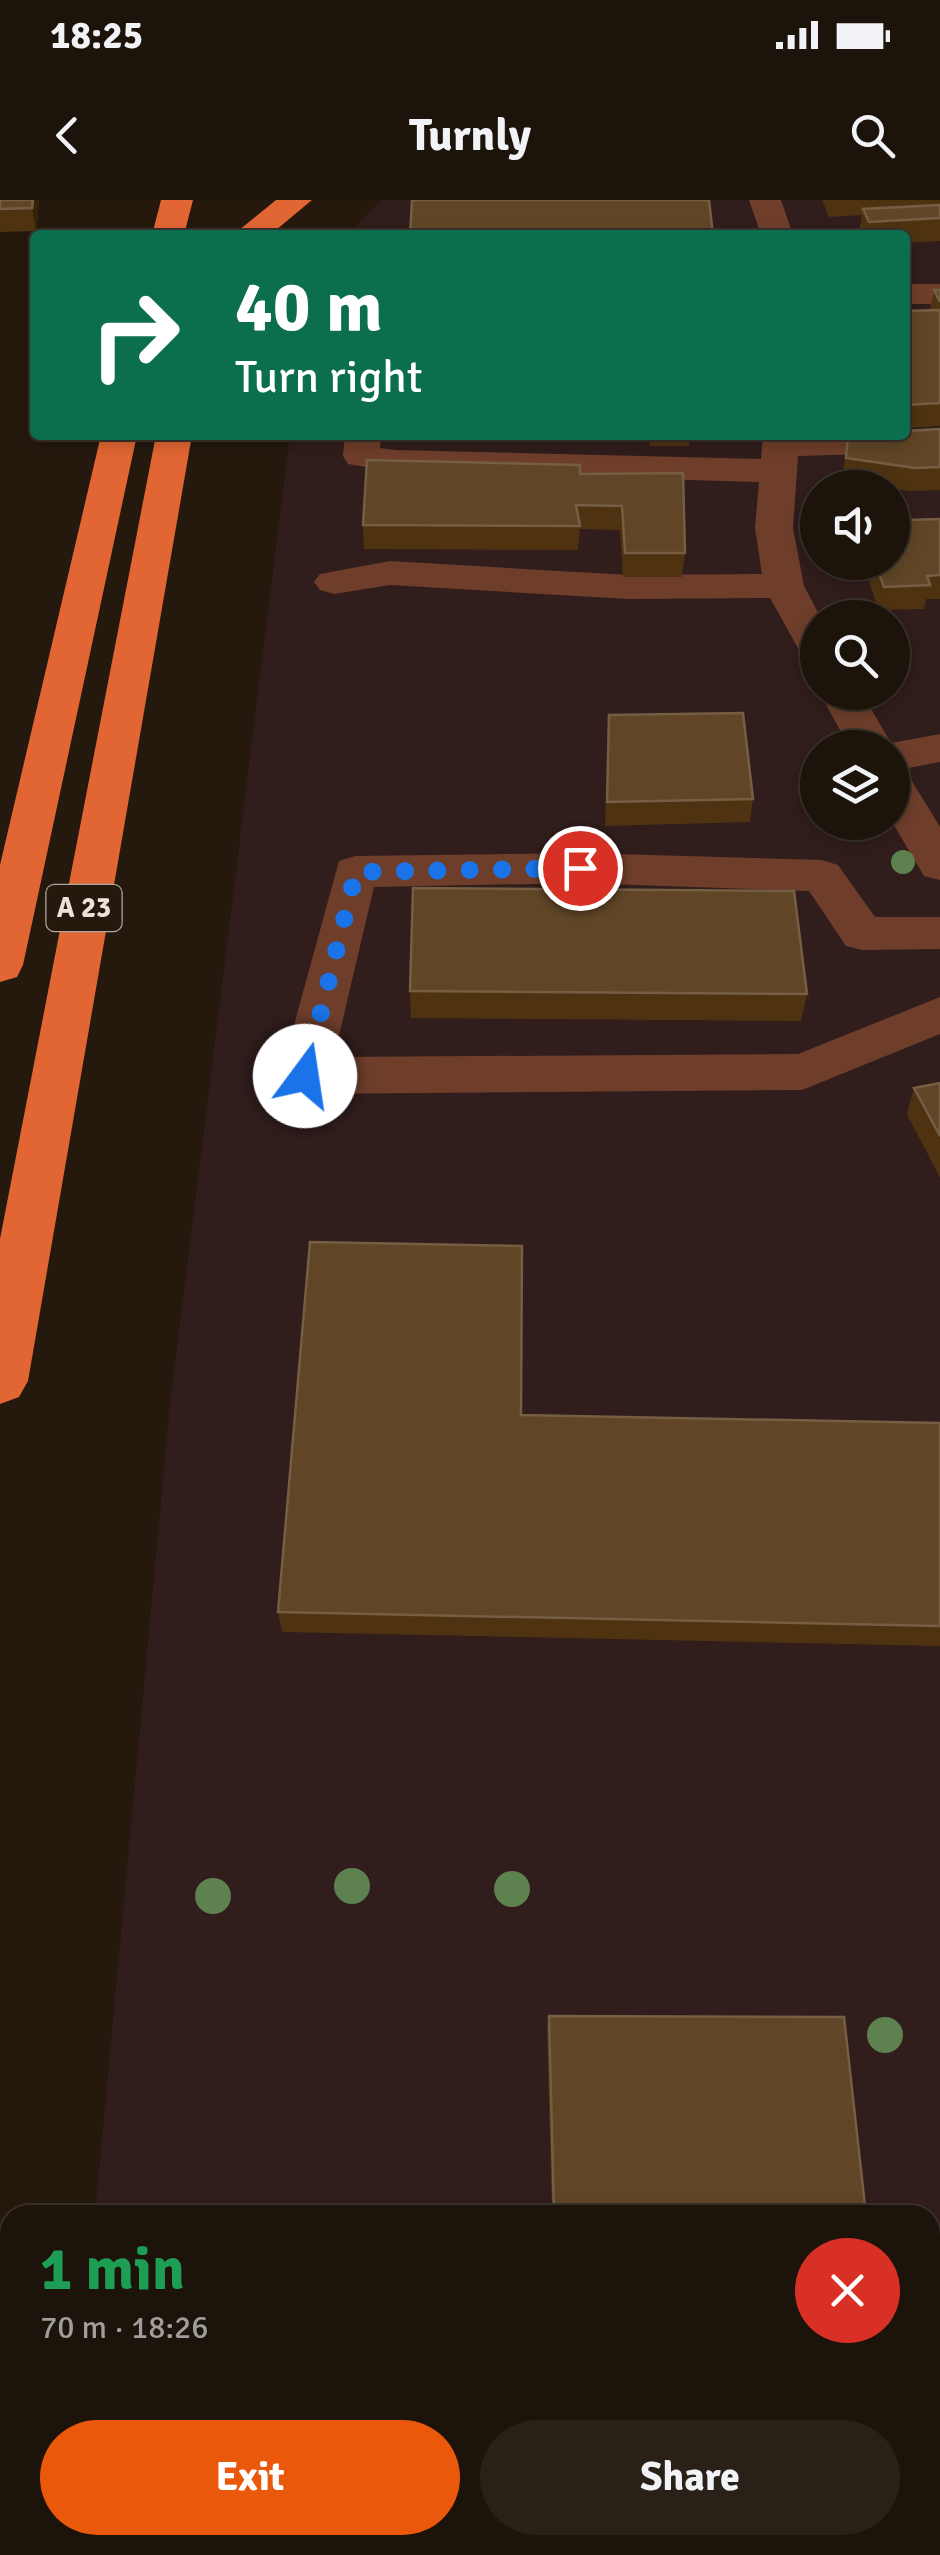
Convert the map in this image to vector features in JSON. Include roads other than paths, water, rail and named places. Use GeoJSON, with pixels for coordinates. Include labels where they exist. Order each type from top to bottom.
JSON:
{"type":"FeatureCollection","features":[{"type":"Feature","properties":{"kind":"highway"},"geometry":{"type":"LineString","coordinates":[[169,230],[177,200]]}},
{"type":"Feature","properties":{"kind":"highway"},"geometry":{"type":"LineString","coordinates":[[257,230],[296,200]]}},
{"type":"Feature","properties":{"kind":"highway","name":"A 23"},"geometry":{"type":"LineString","coordinates":[[0,965],[119,440]]}},
{"type":"Feature","properties":{"kind":"highway","name":"A 23"},"geometry":{"type":"LineString","coordinates":[[0,1381],[173,440]]}},
{"type":"Feature","properties":{"kind":"street"},"geometry":{"type":"LineString","coordinates":[[765,200],[775,230]]}},
{"type":"Feature","properties":{"kind":"street"},"geometry":{"type":"LineString","coordinates":[[910,294],[940,294]]}},
{"type":"Feature","properties":{"kind":"street"},"geometry":{"type":"LineString","coordinates":[[362,440],[361,456],[396,461],[593,450],[779,450],[940,442]]}},
{"type":"Feature","properties":{"kind":"street"},"geometry":{"type":"LineString","coordinates":[[779,450],[774,528],[784,586],[800,616]]}},
{"type":"Feature","properties":{"kind":"street"},"geometry":{"type":"LineString","coordinates":[[334,582],[390,574],[628,587],[784,586]]}},
{"type":"Feature","properties":{"kind":"street"},"geometry":{"type":"LineString","coordinates":[[910,754],[940,748]]}},
{"type":"Feature","properties":{"kind":"street"},"geometry":{"type":"LineString","coordinates":[[910,814],[940,865]]}},
{"type":"Feature","properties":{"kind":"street"},"geometry":{"type":"LineString","coordinates":[[940,933],[862,934],[822,876],[580,868],[356,872],[305,1076],[802,1072],[940,1014]]}}]}
